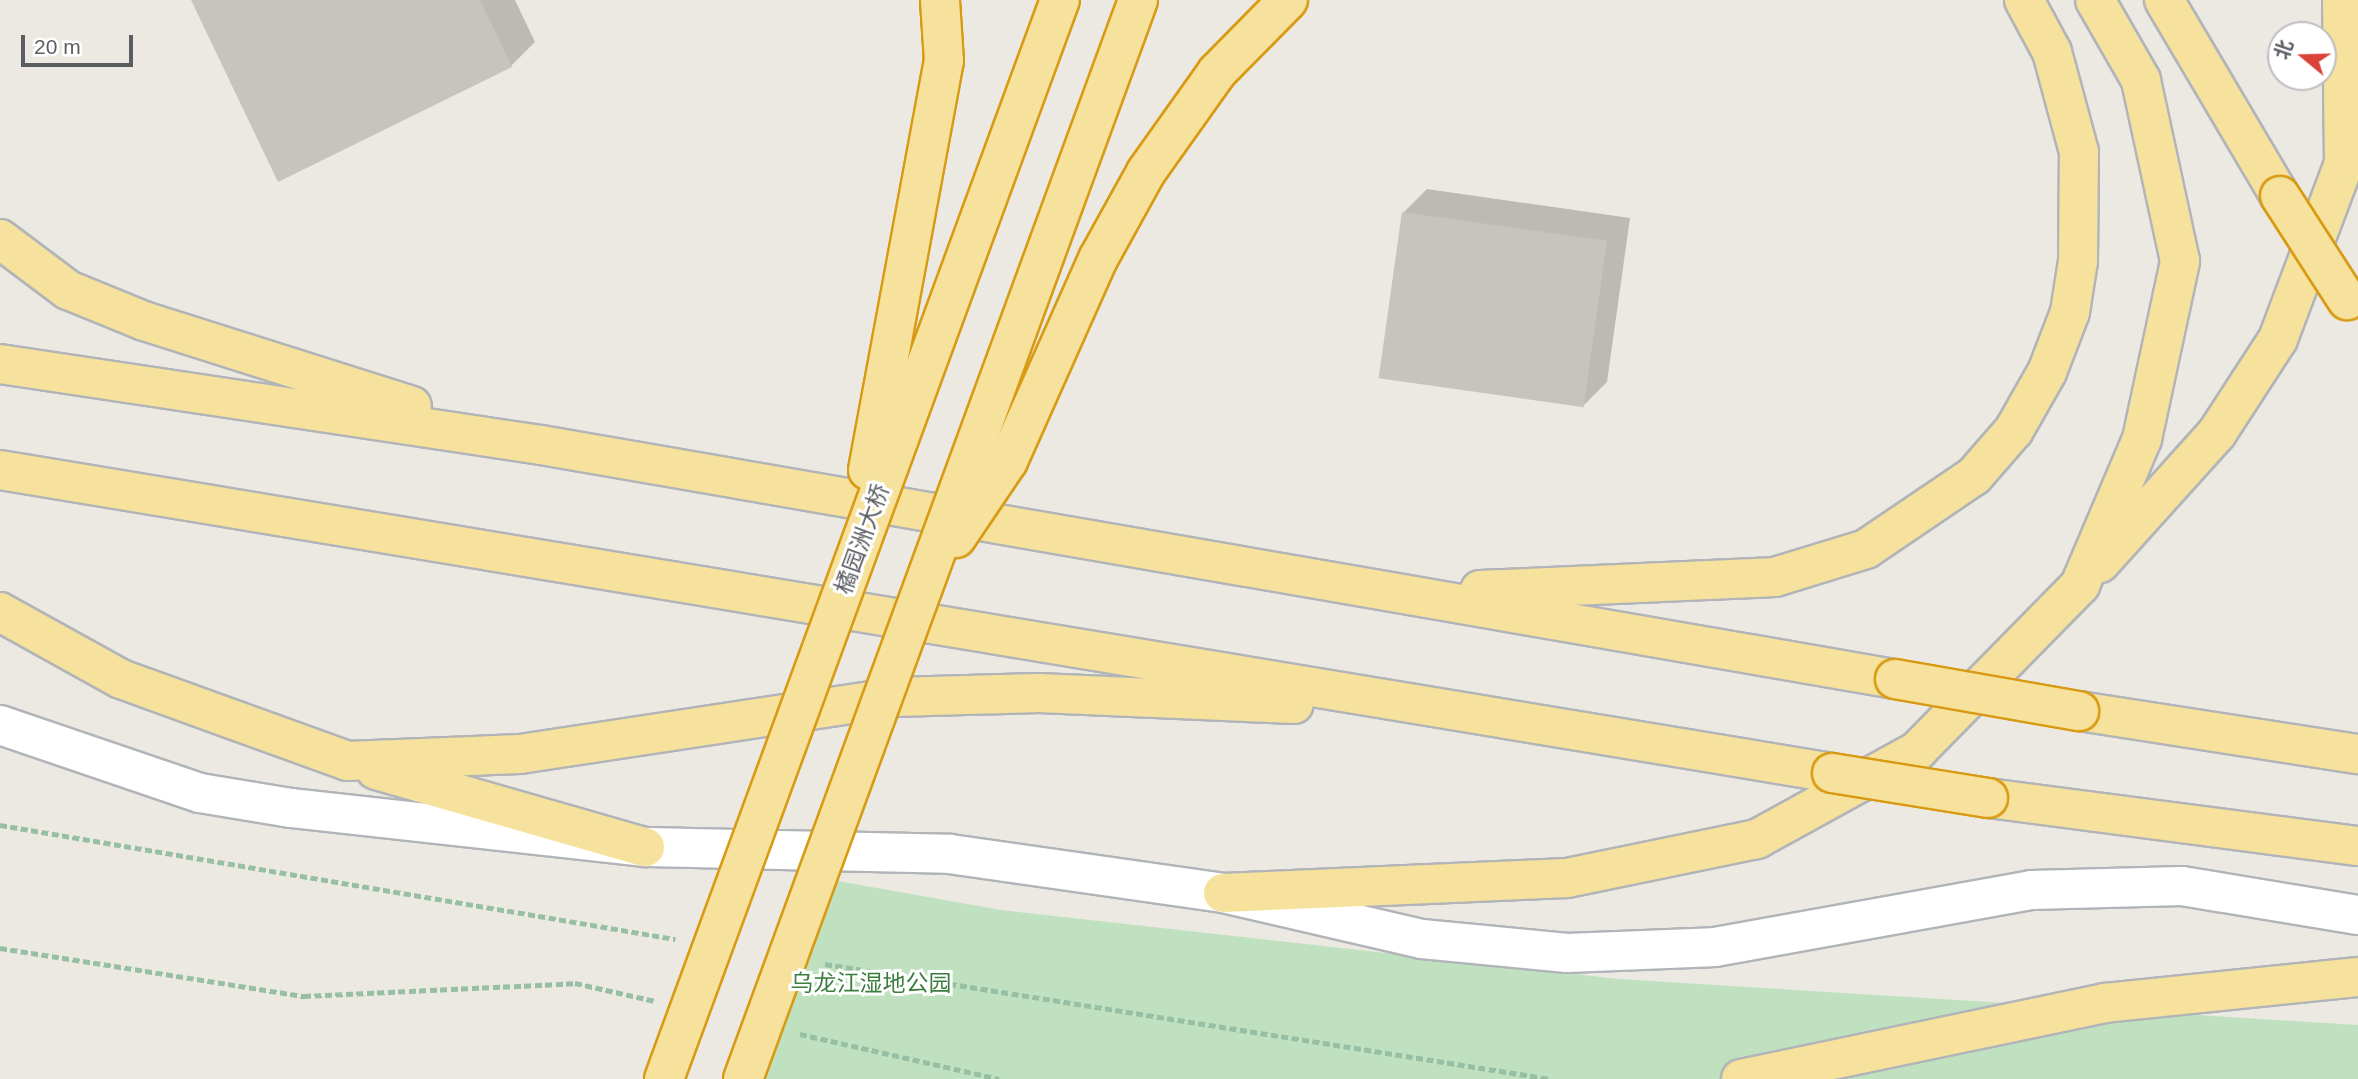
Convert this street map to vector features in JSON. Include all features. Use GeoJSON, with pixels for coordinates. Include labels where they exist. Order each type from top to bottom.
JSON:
{"type":"FeatureCollection","features":[{"type":"Feature","properties":{"kind":"highway"},"geometry":{"type":"LineString","coordinates":[[852,565],[944,61],[940,0]]}},
{"type":"Feature","properties":{"kind":"highway","name":"橘园洲大桥"},"geometry":{"type":"LineString","coordinates":[[664,1079],[1060,0]]}},
{"type":"Feature","properties":{"kind":"highway"},"geometry":{"type":"LineString","coordinates":[[743,1079],[1138,0]]}},
{"type":"Feature","properties":{"kind":"highway"},"geometry":{"type":"LineString","coordinates":[[922,589],[1008,461],[1098,259],[1146,172],[1217,72],[1288,0]]}},
{"type":"Feature","properties":{"kind":"highway"},"geometry":{"type":"LineString","coordinates":[[1412,592],[1775,577],[1866,549],[1974,476],[2014,430],[2047,372],[2070,312],[2078,261],[2079,152],[2052,51],[2024,0]]}},
{"type":"Feature","properties":{"kind":"highway"},"geometry":{"type":"LineString","coordinates":[[2080,585],[2142,439],[2180,261],[2141,80],[2095,0]]}},
{"type":"Feature","properties":{"kind":"highway"},"geometry":{"type":"LineString","coordinates":[[2164,0],[2280,196],[2352,307]]}},
{"type":"Feature","properties":{"kind":"highway"},"geometry":{"type":"LineString","coordinates":[[1223,893],[1567,878],[1757,839],[1917,751],[2080,585],[2217,433],[2278,339],[2344,163],[2342,0]]}},
{"type":"Feature","properties":{"kind":"highway"},"geometry":{"type":"LineString","coordinates":[[0,239],[68,290],[144,321],[541,445]]}},
{"type":"Feature","properties":{"kind":"highway"},"geometry":{"type":"LineString","coordinates":[[0,364],[541,445],[990,527],[1412,592],[2080,712],[2358,754]]}},
{"type":"Feature","properties":{"kind":"highway"},"geometry":{"type":"LineString","coordinates":[[0,470],[1633,737],[1988,798],[2358,846]]}},
{"type":"Feature","properties":{"kind":"highway"},"geometry":{"type":"LineString","coordinates":[[0,612],[121,679],[347,761],[645,847]]}},
{"type":"Feature","properties":{"kind":"highway"},"geometry":{"type":"LineString","coordinates":[[347,761],[520,754],[896,697],[1039,693],[1292,704],[1633,737]]}},
{"type":"Feature","properties":{"kind":"highway"},"geometry":{"type":"LineString","coordinates":[[1741,1079],[2105,1003],[2358,978]]}},
{"type":"Feature","properties":{"kind":"main road"},"geometry":{"type":"LineString","coordinates":[[0,725],[200,793],[645,847],[950,854],[1223,893],[1422,939],[1567,953],[1715,947],[2031,890],[2182,886],[2358,915]]}},
{"type":"Feature","properties":{"kind":"path"},"geometry":{"type":"LineString","coordinates":[[0,948],[304,996],[575,983],[668,1004]]}},
{"type":"Feature","properties":{"kind":"path"},"geometry":{"type":"LineString","coordinates":[[787,1031],[999,1079]]}},
{"type":"Feature","properties":{"kind":"green space","name":"乌龙江湿地公园"},"geometry":{"type":"Polygon","coordinates":[[[809,876],[1001,910],[1618,979],[2358,1025],[2358,1079],[736,1079],[809,876]]]}},
{"type":"Feature","properties":{"kind":"building"},"geometry":{"type":"Polygon","coordinates":[[[191,0],[480,0],[512,67],[278,182],[191,0]]]}},
{"type":"Feature","properties":{"kind":"building"},"geometry":{"type":"Polygon","coordinates":[[[1402,212],[1607,241],[1584,407],[1379,378],[1402,212]]]}}]}
